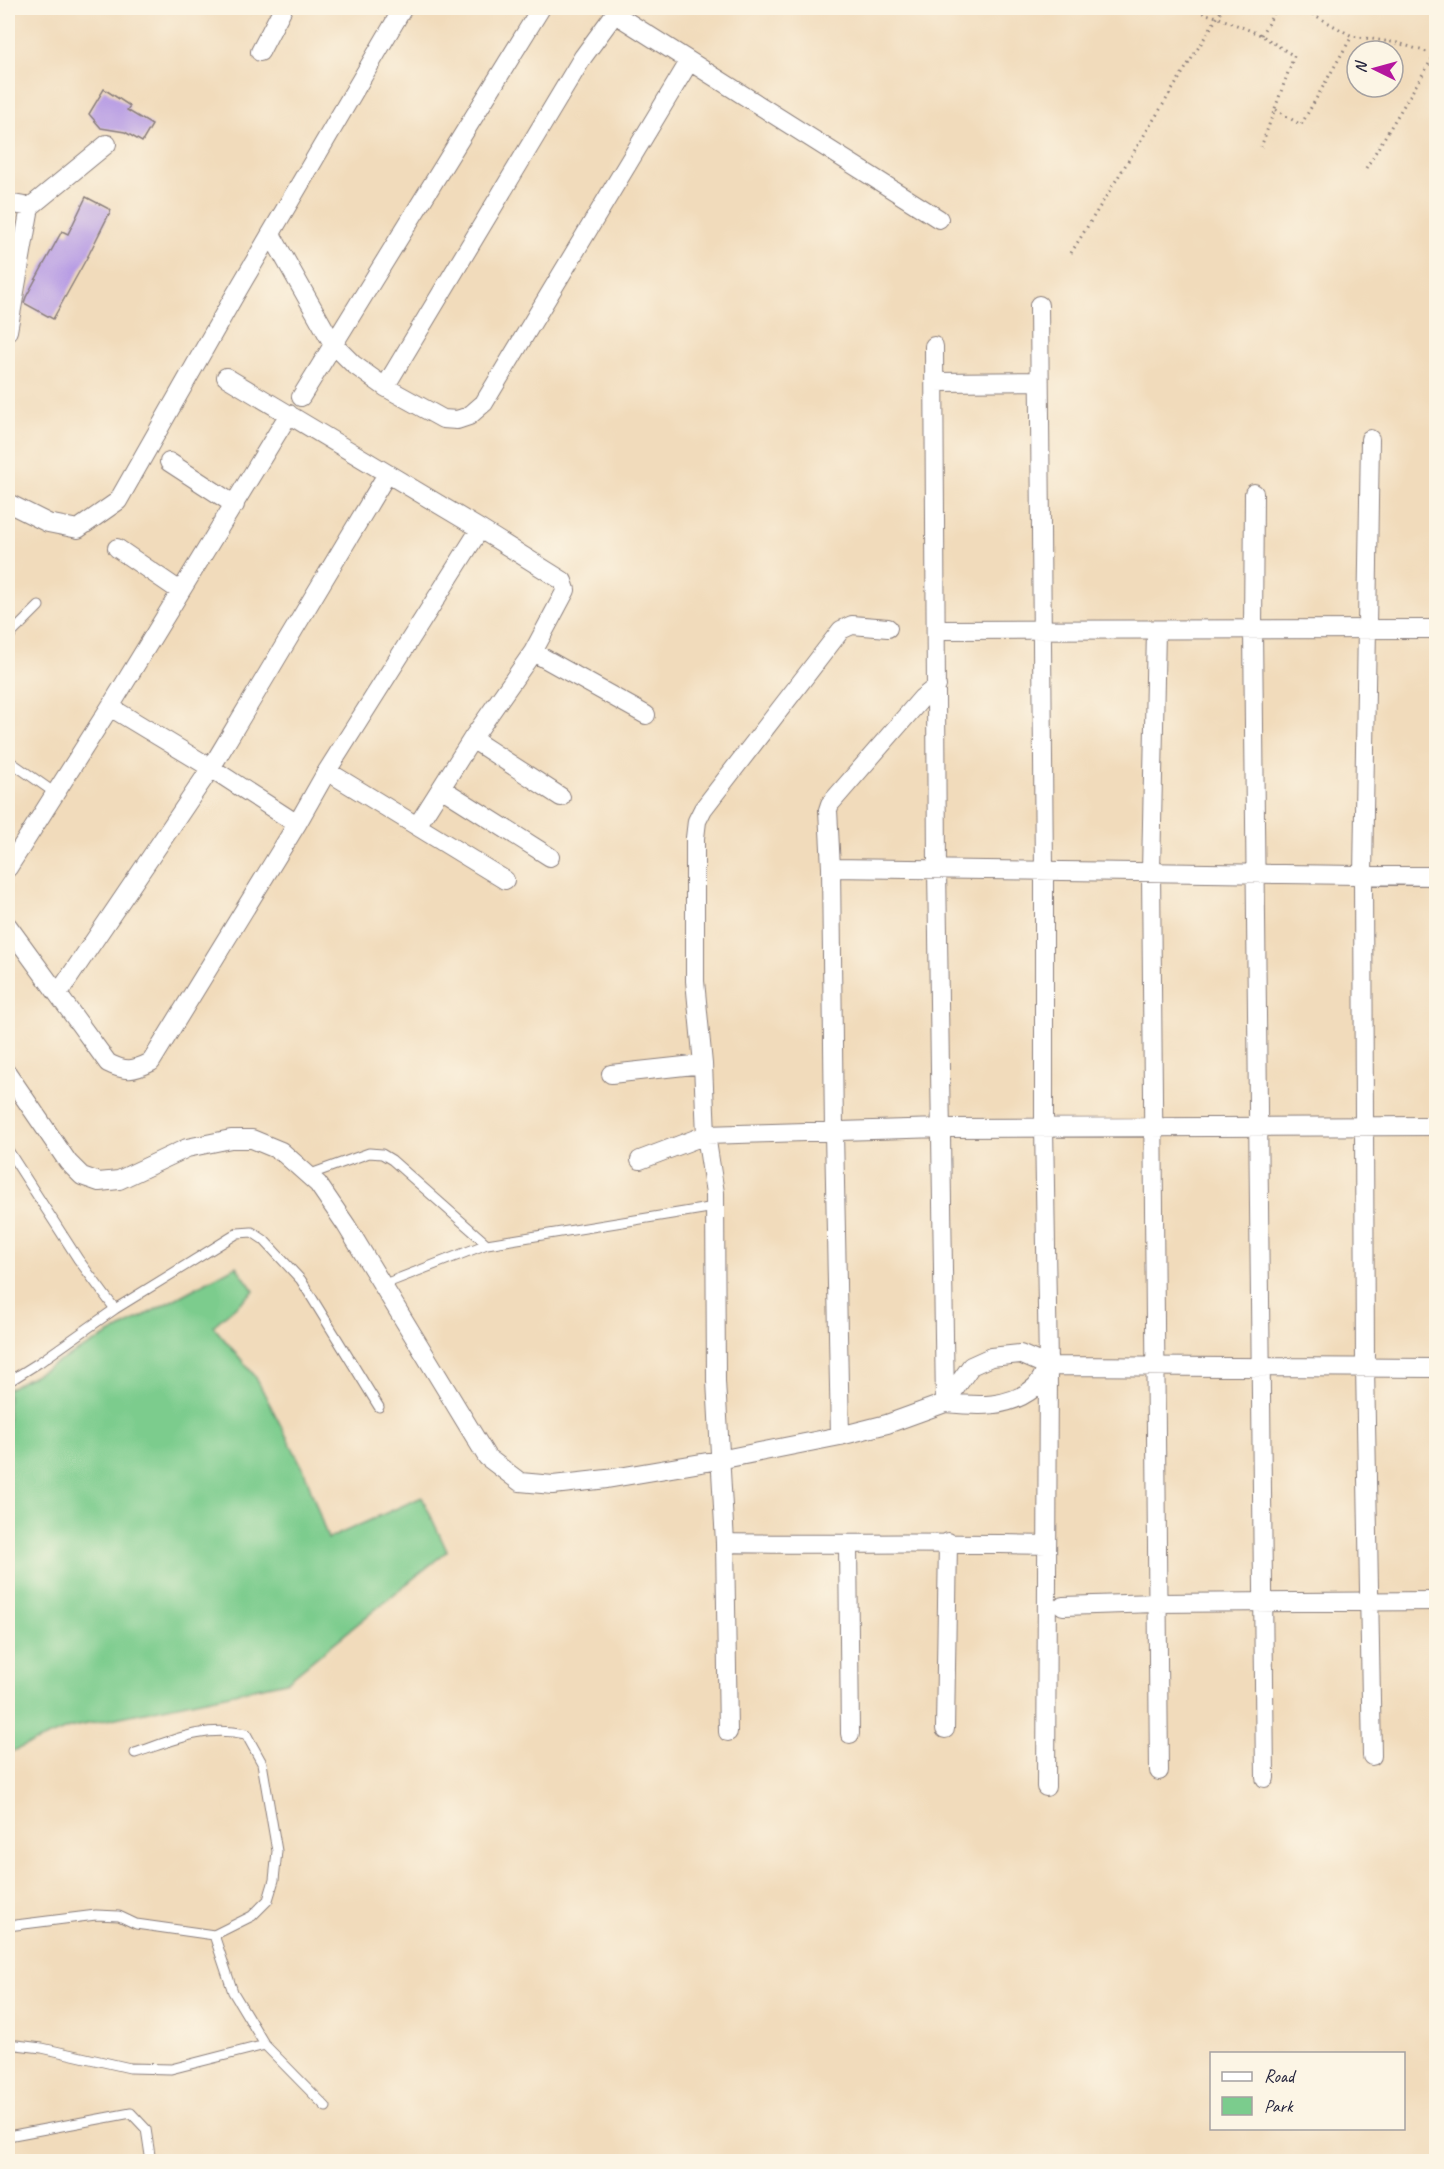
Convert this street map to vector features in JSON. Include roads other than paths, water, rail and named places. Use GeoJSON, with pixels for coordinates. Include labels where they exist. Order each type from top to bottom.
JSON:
{"type":"FeatureCollection","features":[{"type":"Feature","properties":{"kind":"street"},"geometry":{"type":"LineString","coordinates":[[260,52],[283,8]]}},
{"type":"Feature","properties":{"kind":"street"},"geometry":{"type":"LineString","coordinates":[[8,503],[48,523],[78,529],[118,501],[403,8]]}},
{"type":"Feature","properties":{"kind":"street"},"geometry":{"type":"LineString","coordinates":[[301,397],[541,8]]}},
{"type":"Feature","properties":{"kind":"street"},"geometry":{"type":"LineString","coordinates":[[385,387],[583,57],[617,11],[689,62],[939,219]]}},
{"type":"Feature","properties":{"kind":"street"},"geometry":{"type":"LineString","coordinates":[[271,234],[333,344],[353,364],[385,387],[443,419],[457,420],[469,416],[484,403],[689,62]]}},
{"type":"Feature","properties":{"kind":"street"},"geometry":{"type":"LineString","coordinates":[[8,331],[30,207],[107,144]]}},
{"type":"Feature","properties":{"kind":"street"},"geometry":{"type":"LineString","coordinates":[[8,203],[30,207]]}},
{"type":"Feature","properties":{"kind":"street"},"geometry":{"type":"LineString","coordinates":[[1039,305],[1044,1127],[1048,1366],[1046,1787]]}},
{"type":"Feature","properties":{"kind":"street"},"geometry":{"type":"LineString","coordinates":[[934,346],[937,869],[945,1403]]}},
{"type":"Feature","properties":{"kind":"street"},"geometry":{"type":"LineString","coordinates":[[226,377],[480,529],[566,585],[566,590],[533,652],[472,739],[417,826]]}},
{"type":"Feature","properties":{"kind":"street"},"geometry":{"type":"LineString","coordinates":[[934,382],[1039,381]]}},
{"type":"Feature","properties":{"kind":"street"},"geometry":{"type":"LineString","coordinates":[[8,868],[110,707],[289,414]]}},
{"type":"Feature","properties":{"kind":"street"},"geometry":{"type":"LineString","coordinates":[[1370,439],[1364,875],[1365,1367],[1372,1756]]}},
{"type":"Feature","properties":{"kind":"street"},"geometry":{"type":"LineString","coordinates":[[169,462],[235,505]]}},
{"type":"Feature","properties":{"kind":"street"},"geometry":{"type":"LineString","coordinates":[[58,994],[211,768],[387,474]]}},
{"type":"Feature","properties":{"kind":"street"},"geometry":{"type":"LineString","coordinates":[[1254,493],[1253,630],[1265,1778]]}},
{"type":"Feature","properties":{"kind":"street"},"geometry":{"type":"LineString","coordinates":[[8,926],[108,1063],[123,1070],[138,1069],[151,1062],[327,771],[480,529]]}},
{"type":"Feature","properties":{"kind":"street"},"geometry":{"type":"LineString","coordinates":[[117,548],[180,591]]}},
{"type":"Feature","properties":{"kind":"street"},"geometry":{"type":"LineString","coordinates":[[728,1732],[725,1543],[716,1381],[715,1193],[706,1135],[703,1064],[695,981],[697,821],[724,780],[841,630],[852,626],[888,628]]}},
{"type":"Feature","properties":{"kind":"street"},"geometry":{"type":"LineString","coordinates":[[936,630],[1437,629]]}},
{"type":"Feature","properties":{"kind":"street"},"geometry":{"type":"LineString","coordinates":[[1155,630],[1151,872],[1159,1771]]}},
{"type":"Feature","properties":{"kind":"street"},"geometry":{"type":"LineString","coordinates":[[533,652],[646,715]]}},
{"type":"Feature","properties":{"kind":"street"},"geometry":{"type":"LineString","coordinates":[[840,1436],[831,868],[828,810],[830,804],[922,698],[937,686]]}},
{"type":"Feature","properties":{"kind":"street"},"geometry":{"type":"LineString","coordinates":[[110,707],[211,768],[297,824]]}},
{"type":"Feature","properties":{"kind":"street"},"geometry":{"type":"LineString","coordinates":[[472,739],[561,797]]}},
{"type":"Feature","properties":{"kind":"street"},"geometry":{"type":"LineString","coordinates":[[327,771],[505,880]]}},
{"type":"Feature","properties":{"kind":"street"},"geometry":{"type":"LineString","coordinates":[[441,788],[550,857]]}},
{"type":"Feature","properties":{"kind":"street"},"geometry":{"type":"LineString","coordinates":[[831,868],[1437,876]]}},
{"type":"Feature","properties":{"kind":"street"},"geometry":{"type":"LineString","coordinates":[[611,1074],[703,1064]]}},
{"type":"Feature","properties":{"kind":"street"},"geometry":{"type":"LineString","coordinates":[[8,1074],[68,1162],[82,1176],[99,1182],[119,1180],[187,1148],[231,1138],[252,1139],[281,1151],[318,1184],[346,1225],[487,1457],[520,1482],[553,1485],[719,1460],[840,1436],[887,1424],[945,1403],[978,1406],[999,1404],[1022,1395],[1036,1386],[1048,1366]]}},
{"type":"Feature","properties":{"kind":"street"},"geometry":{"type":"LineString","coordinates":[[640,1160],[706,1135],[940,1128],[1437,1126]]}},
{"type":"Feature","properties":{"kind":"street"},"geometry":{"type":"LineString","coordinates":[[945,1403],[971,1366],[992,1357],[1020,1354],[1048,1366],[1437,1368]]}},
{"type":"Feature","properties":{"kind":"street"},"geometry":{"type":"LineString","coordinates":[[725,1543],[848,1545],[948,1542],[1046,1545]]}},
{"type":"Feature","properties":{"kind":"street"},"geometry":{"type":"LineString","coordinates":[[945,1729],[948,1542]]}},
{"type":"Feature","properties":{"kind":"street"},"geometry":{"type":"LineString","coordinates":[[848,1545],[850,1734]]}},
{"type":"Feature","properties":{"kind":"street"},"geometry":{"type":"LineString","coordinates":[[1063,1606],[1437,1601]]}},
{"type":"Feature","properties":{"kind":"lane"},"geometry":{"type":"LineString","coordinates":[[8,637],[39,606]]}},
{"type":"Feature","properties":{"kind":"lane"},"geometry":{"type":"LineString","coordinates":[[8,760],[55,793]]}},
{"type":"Feature","properties":{"kind":"lane"},"geometry":{"type":"LineString","coordinates":[[8,1150],[78,1259],[115,1309]]}},
{"type":"Feature","properties":{"kind":"lane"},"geometry":{"type":"LineString","coordinates":[[308,1175],[369,1153],[382,1154],[392,1160],[488,1244]]}},
{"type":"Feature","properties":{"kind":"lane"},"geometry":{"type":"LineString","coordinates":[[382,1285],[488,1244],[715,1207]]}},
{"type":"Feature","properties":{"kind":"lane"},"geometry":{"type":"LineString","coordinates":[[8,1382],[115,1309],[238,1233],[252,1233],[264,1240],[301,1280],[379,1407]]}},
{"type":"Feature","properties":{"kind":"lane"},"geometry":{"type":"LineString","coordinates":[[8,1926],[96,1915],[118,1916],[136,1924],[214,1935],[252,1916],[268,1900],[274,1880],[276,1851],[262,1763],[246,1734],[231,1731],[208,1731],[135,1753]]}},
{"type":"Feature","properties":{"kind":"lane"},"geometry":{"type":"LineString","coordinates":[[214,1935],[232,1992],[265,2045],[327,2107]]}},
{"type":"Feature","properties":{"kind":"lane"},"geometry":{"type":"LineString","coordinates":[[8,2044],[42,2048],[130,2068],[171,2069],[265,2045]]}},
{"type":"Feature","properties":{"kind":"lane"},"geometry":{"type":"LineString","coordinates":[[8,2136],[131,2113],[146,2129],[151,2162]]}}]}
